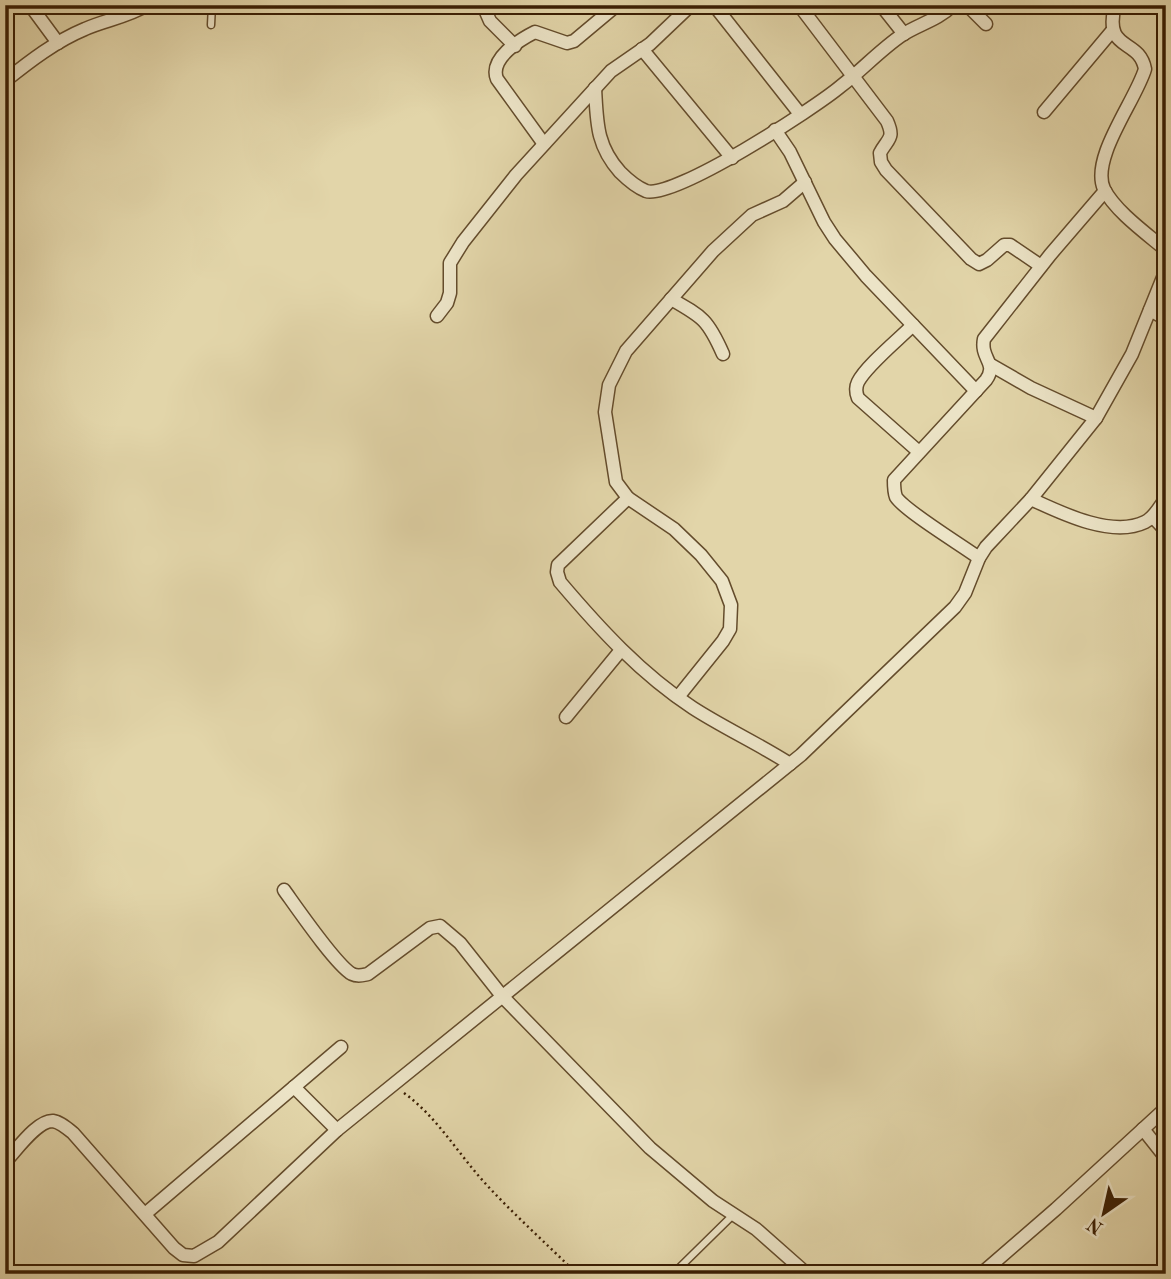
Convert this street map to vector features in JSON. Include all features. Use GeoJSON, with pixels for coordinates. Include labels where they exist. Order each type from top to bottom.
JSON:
{"type":"FeatureCollection","features":[{"type":"Feature","properties":{"kind":"street"},"geometry":{"type":"LineString","coordinates":[[30,5],[58,43]]}},
{"type":"Feature","properties":{"kind":"street"},"geometry":{"type":"LineString","coordinates":[[5,81],[58,43],[128,9],[147,5]]}},
{"type":"Feature","properties":{"kind":"street"},"geometry":{"type":"LineString","coordinates":[[483,5],[490,21],[515,46]]}},
{"type":"Feature","properties":{"kind":"street"},"geometry":{"type":"LineString","coordinates":[[544,144],[504,90],[494,72],[496,64],[535,32],[567,43],[574,41],[617,5]]}},
{"type":"Feature","properties":{"kind":"street"},"geometry":{"type":"LineString","coordinates":[[437,316],[447,303],[450,293],[450,263],[516,175],[611,71],[642,49],[691,5]]}},
{"type":"Feature","properties":{"kind":"street"},"geometry":{"type":"LineString","coordinates":[[714,5],[800,114]]}},
{"type":"Feature","properties":{"kind":"street"},"geometry":{"type":"LineString","coordinates":[[799,5],[887,121],[892,132],[891,138],[880,153],[886,170],[971,259],[979,264],[1003,245],[1010,245],[1041,267]]}},
{"type":"Feature","properties":{"kind":"street"},"geometry":{"type":"LineString","coordinates":[[881,5],[904,34]]}},
{"type":"Feature","properties":{"kind":"street"},"geometry":{"type":"LineString","coordinates":[[595,88],[600,143],[606,155],[625,178],[646,191],[654,192],[732,158],[800,114],[904,34],[932,20],[953,5]]}},
{"type":"Feature","properties":{"kind":"street"},"geometry":{"type":"LineString","coordinates":[[967,5],[986,24]]}},
{"type":"Feature","properties":{"kind":"street"},"geometry":{"type":"LineString","coordinates":[[1115,5],[1111,20],[1112,31],[1139,56],[1146,69],[1106,152],[1101,181],[1105,191],[1119,208],[1166,250]]}},
{"type":"Feature","properties":{"kind":"street"},"geometry":{"type":"LineString","coordinates":[[1044,112],[1112,31]]}},
{"type":"Feature","properties":{"kind":"street"},"geometry":{"type":"LineString","coordinates":[[642,49],[732,158]]}},
{"type":"Feature","properties":{"kind":"street"},"geometry":{"type":"LineString","coordinates":[[775,130],[835,239],[976,391]]}},
{"type":"Feature","properties":{"kind":"street"},"geometry":{"type":"LineString","coordinates":[[678,697],[730,629],[731,605],[728,593],[713,569],[674,529],[628,498],[616,482],[606,397],[614,370],[626,351],[713,251],[752,215],[783,201],[805,182]]}},
{"type":"Feature","properties":{"kind":"street"},"geometry":{"type":"LineString","coordinates":[[1096,418],[1031,388],[991,365],[984,357],[982,348],[984,339],[1105,191]]}},
{"type":"Feature","properties":{"kind":"street"},"geometry":{"type":"LineString","coordinates":[[5,1162],[38,1127],[45,1122],[55,1121],[73,1133],[183,1255],[194,1256],[218,1242],[337,1129],[790,764],[955,607],[965,593],[979,558],[1096,418],[1132,354],[1166,270]]}},
{"type":"Feature","properties":{"kind":"street"},"geometry":{"type":"LineString","coordinates":[[671,299],[704,319],[715,334],[723,354]]}},
{"type":"Feature","properties":{"kind":"street"},"geometry":{"type":"LineString","coordinates":[[1150,310],[1166,319]]}},
{"type":"Feature","properties":{"kind":"street"},"geometry":{"type":"LineString","coordinates":[[913,325],[865,373],[856,391],[858,398],[919,452]]}},
{"type":"Feature","properties":{"kind":"street"},"geometry":{"type":"LineString","coordinates":[[979,558],[897,498],[894,480],[976,391],[992,372],[991,365]]}},
{"type":"Feature","properties":{"kind":"street"},"geometry":{"type":"LineString","coordinates":[[628,498],[558,565],[556,572],[560,582],[621,650],[678,697],[790,764]]}},
{"type":"Feature","properties":{"kind":"street"},"geometry":{"type":"LineString","coordinates":[[1031,499],[1085,522],[1128,526],[1153,517],[1166,498]]}},
{"type":"Feature","properties":{"kind":"street"},"geometry":{"type":"LineString","coordinates":[[1153,517],[1166,531]]}},
{"type":"Feature","properties":{"kind":"street"},"geometry":{"type":"LineString","coordinates":[[566,717],[621,650]]}},
{"type":"Feature","properties":{"kind":"street"},"geometry":{"type":"LineString","coordinates":[[284,890],[351,974],[359,976],[368,974],[430,928],[440,926],[460,943],[502,996],[650,1147],[696,1187],[756,1229],[807,1274]]}},
{"type":"Feature","properties":{"kind":"street"},"geometry":{"type":"LineString","coordinates":[[145,1214],[341,1047]]}},
{"type":"Feature","properties":{"kind":"street"},"geometry":{"type":"LineString","coordinates":[[294,1087],[337,1129]]}},
{"type":"Feature","properties":{"kind":"street"},"geometry":{"type":"LineString","coordinates":[[981,1274],[1166,1108]]}},
{"type":"Feature","properties":{"kind":"street"},"geometry":{"type":"LineString","coordinates":[[1143,1129],[1166,1158]]}},
{"type":"Feature","properties":{"kind":"lane"},"geometry":{"type":"LineString","coordinates":[[211,25],[212,5]]}},
{"type":"Feature","properties":{"kind":"lane"},"geometry":{"type":"LineString","coordinates":[[673,1274],[733,1214]]}},
{"type":"Feature","properties":{"kind":"path"},"geometry":{"type":"LineString","coordinates":[[392,1085],[427,1114],[484,1182],[576,1274]]}}]}
